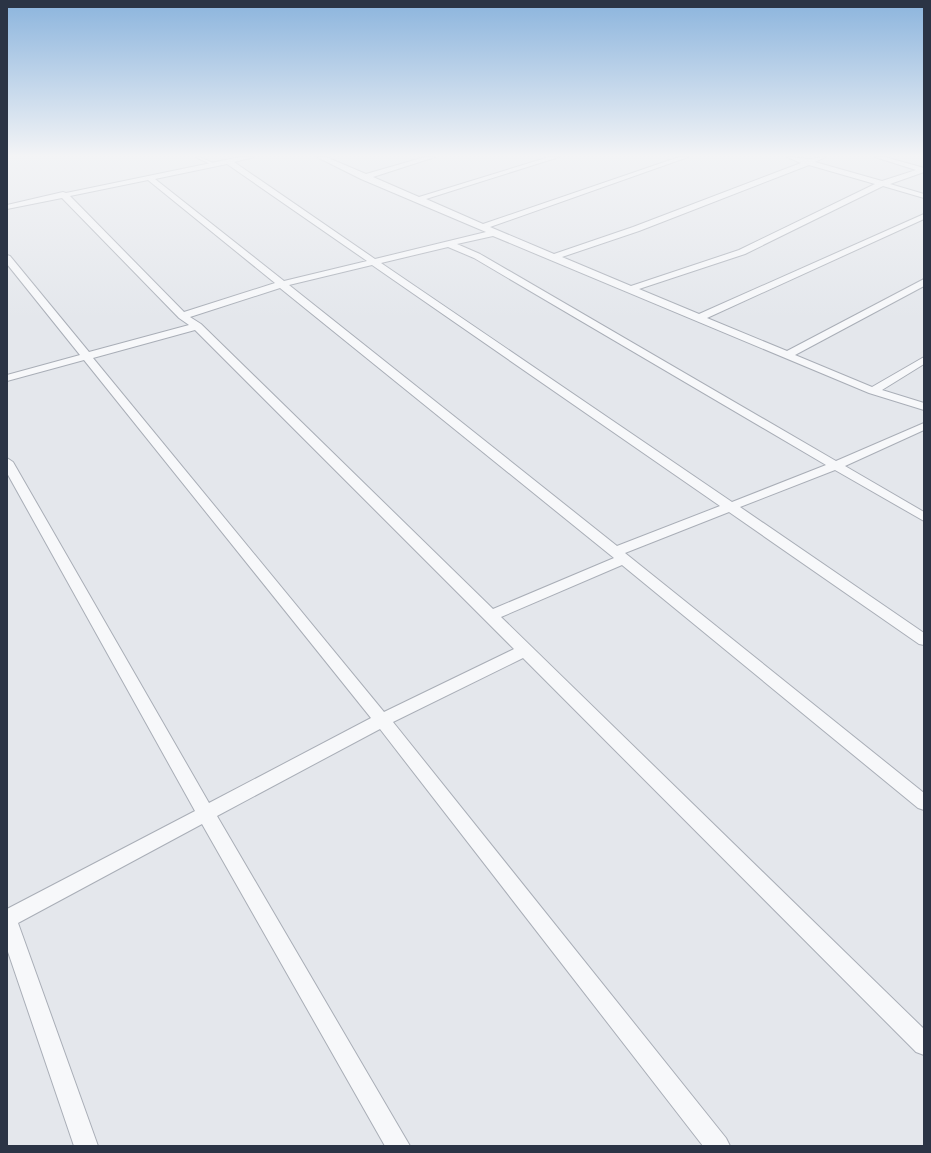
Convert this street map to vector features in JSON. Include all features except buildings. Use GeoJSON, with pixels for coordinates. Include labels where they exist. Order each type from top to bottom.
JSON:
{"type":"FeatureCollection","features":[{"type":"Feature","properties":{"kind":"street"},"geometry":{"type":"LineString","coordinates":[[79,211],[182,316],[197,326],[924,1044]]}},
{"type":"Feature","properties":{"kind":"street"},"geometry":{"type":"LineString","coordinates":[[190,211],[924,802]]}},
{"type":"Feature","properties":{"kind":"street"},"geometry":{"type":"LineString","coordinates":[[300,211],[924,640]]}},
{"type":"Feature","properties":{"kind":"street"},"geometry":{"type":"LineString","coordinates":[[447,211],[483,226],[494,233],[874,391],[924,407]]}},
{"type":"Feature","properties":{"kind":"street"},"geometry":{"type":"LineString","coordinates":[[483,226],[527,211]]}},
{"type":"Feature","properties":{"kind":"street"},"geometry":{"type":"LineString","coordinates":[[553,257],[636,229],[684,211]]}},
{"type":"Feature","properties":{"kind":"street"},"geometry":{"type":"LineString","coordinates":[[631,289],[742,252],[827,211]]}},
{"type":"Feature","properties":{"kind":"street"},"geometry":{"type":"LineString","coordinates":[[699,318],[924,216]]}},
{"type":"Feature","properties":{"kind":"street"},"geometry":{"type":"LineString","coordinates":[[182,316],[282,284],[494,233]]}},
{"type":"Feature","properties":{"kind":"street"},"geometry":{"type":"LineString","coordinates":[[449,244],[477,256],[924,517]]}},
{"type":"Feature","properties":{"kind":"street"},"geometry":{"type":"LineString","coordinates":[[7,258],[382,720],[718,1146]]}},
{"type":"Feature","properties":{"kind":"street"},"geometry":{"type":"LineString","coordinates":[[787,355],[924,282]]}},
{"type":"Feature","properties":{"kind":"street"},"geometry":{"type":"LineString","coordinates":[[7,378],[197,326]]}},
{"type":"Feature","properties":{"kind":"street"},"geometry":{"type":"LineString","coordinates":[[874,391],[924,360]]}},
{"type":"Feature","properties":{"kind":"street"},"geometry":{"type":"LineString","coordinates":[[490,616],[619,555],[730,507],[836,465],[924,426]]}},
{"type":"Feature","properties":{"kind":"street"},"geometry":{"type":"LineString","coordinates":[[7,462],[206,814],[398,1146]]}},
{"type":"Feature","properties":{"kind":"street"},"geometry":{"type":"LineString","coordinates":[[86,1146],[7,919],[382,720],[525,650]]}}]}
